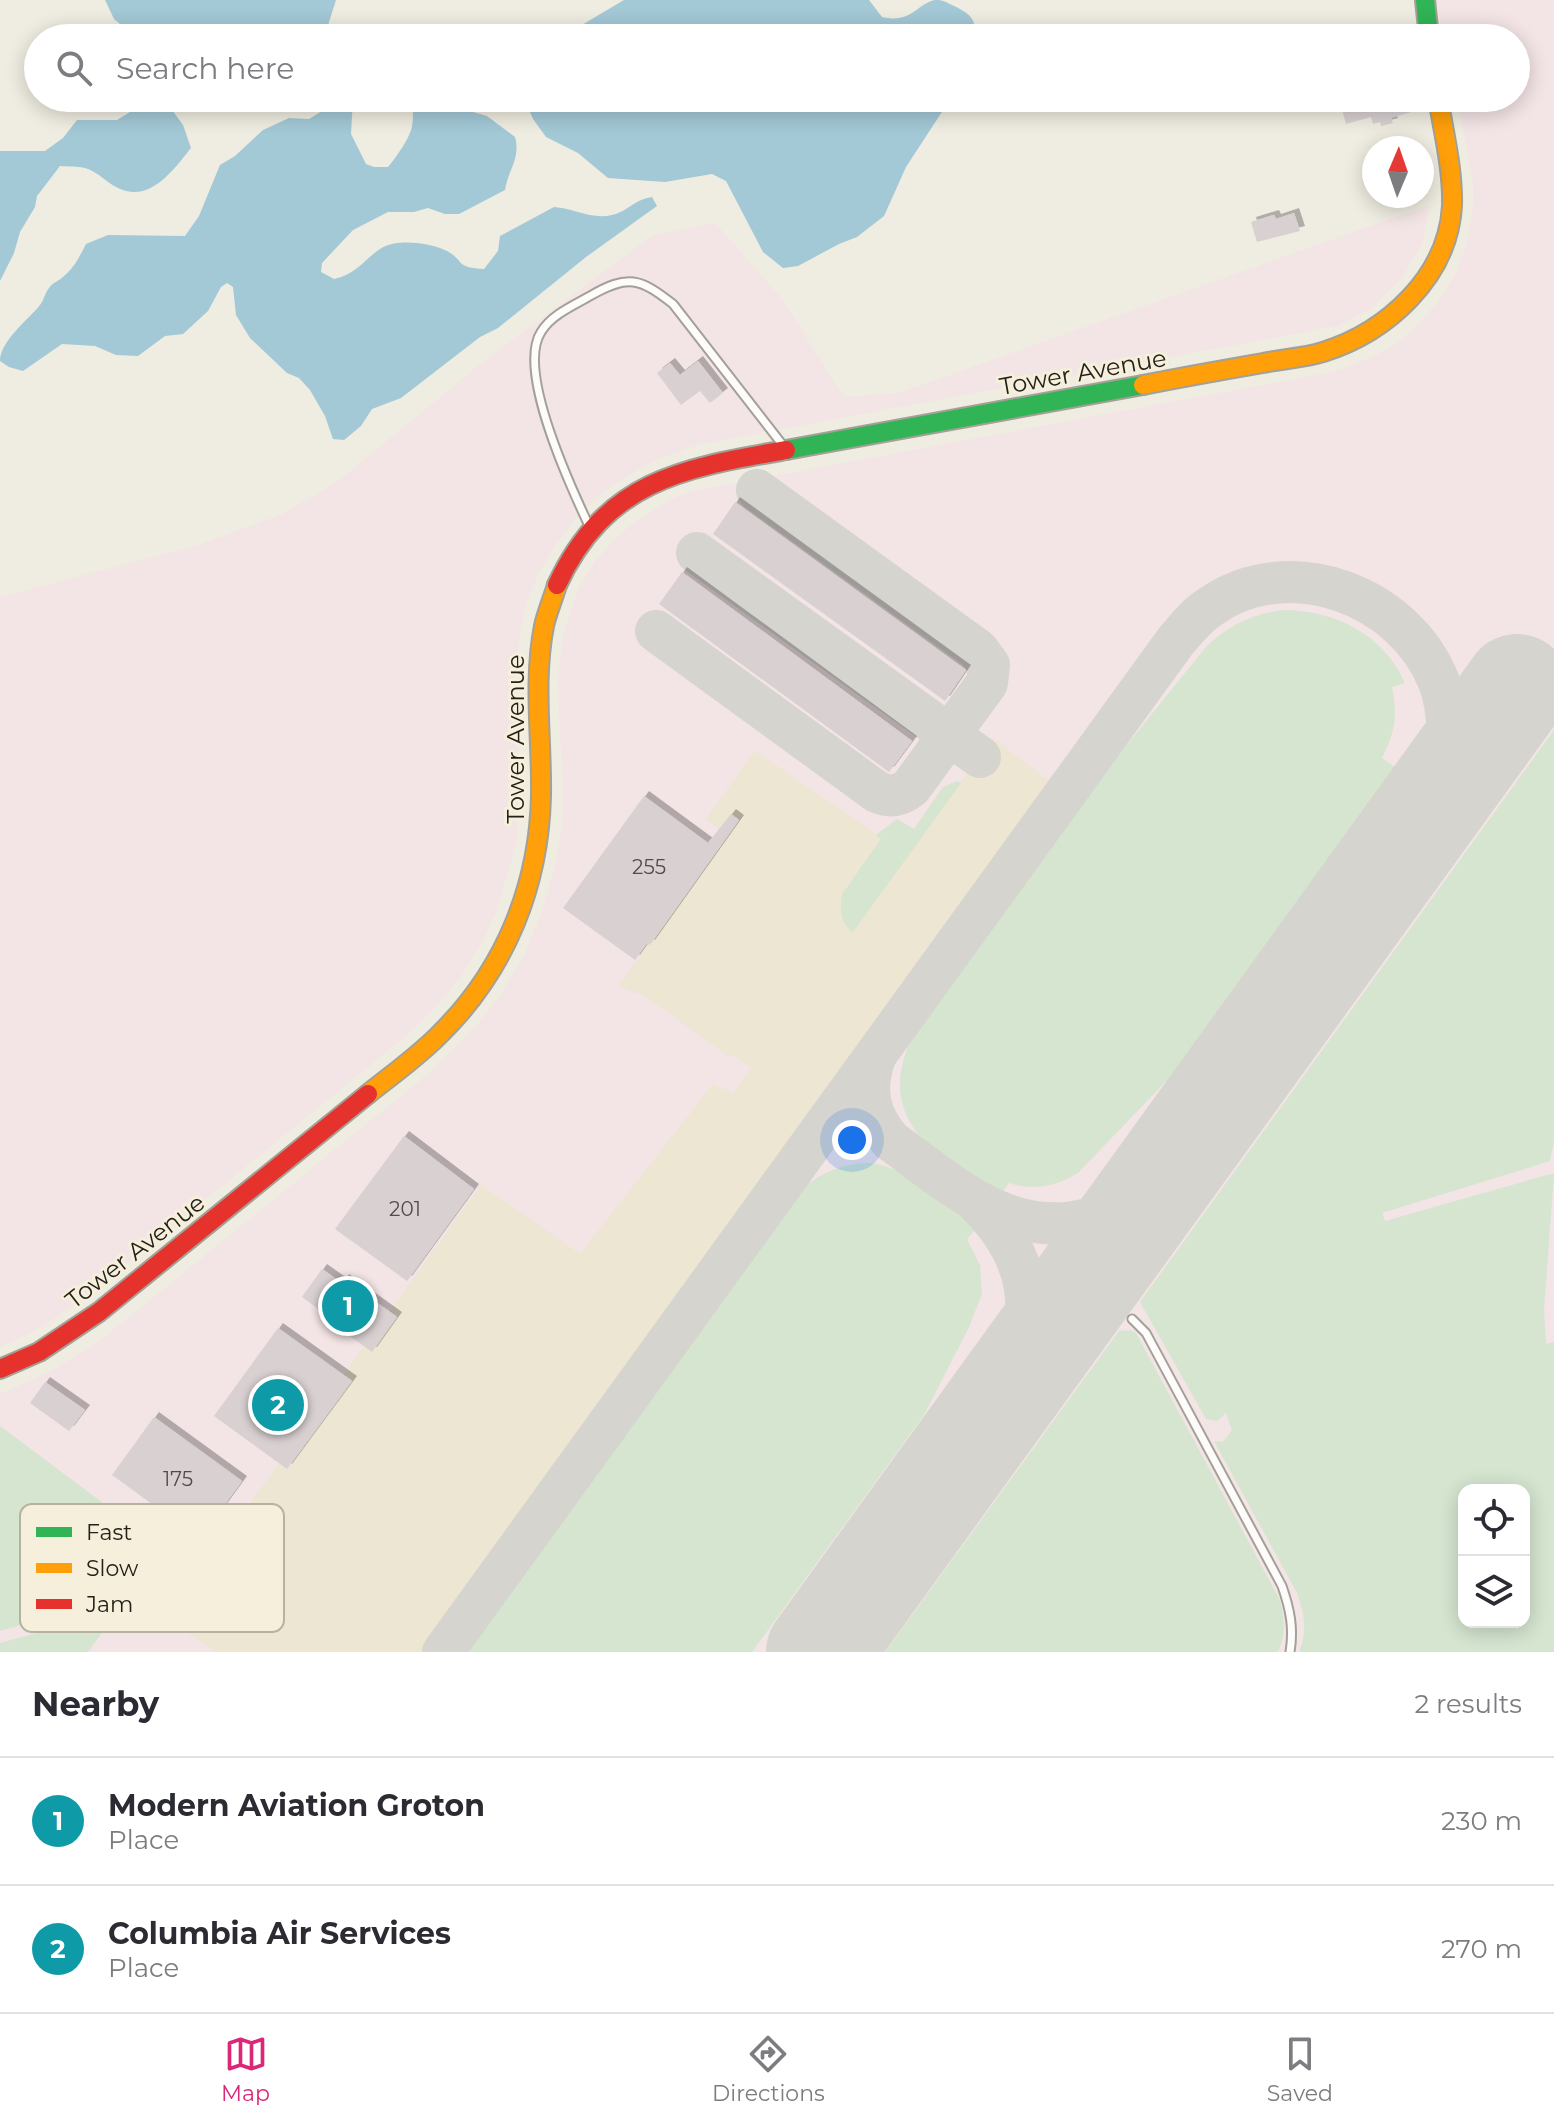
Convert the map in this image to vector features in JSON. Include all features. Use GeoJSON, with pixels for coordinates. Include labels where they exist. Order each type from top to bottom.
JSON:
{"type":"FeatureCollection","features":[{"type":"Feature","properties":{"kind":"main road"},"geometry":{"type":"LineString","coordinates":[[1425,0],[1428,24]]}},
{"type":"Feature","properties":{"kind":"main road","name":"Tower Avenue"},"geometry":{"type":"LineString","coordinates":[[0,1369],[57,1342],[118,1297],[400,1068],[445,1029],[472,996],[498,959],[530,883],[538,844],[541,806],[538,650],[547,607],[563,572],[591,531],[630,498],[669,476],[702,465],[1322,352],[1360,338],[1393,316],[1419,291],[1441,252],[1450,220],[1451,194],[1440,112]]}},
{"type":"Feature","properties":{"kind":"lane"},"geometry":{"type":"LineString","coordinates":[[591,531],[554,442],[535,376],[533,354],[541,331],[563,312],[618,281],[650,286],[673,304],[787,450]]}},
{"type":"Feature","properties":{"kind":"lane"},"geometry":{"type":"LineString","coordinates":[[1132,1319],[1146,1333],[1282,1586],[1289,1604],[1293,1631],[1290,1652]]}},
{"type":"Feature","properties":{"kind":"shaded area"},"geometry":{"type":"Polygon","coordinates":[[[1436,0],[1554,0],[1554,1652],[0,1652],[0,1394],[53,1370],[101,1340],[429,1073],[474,1029],[501,994],[524,955],[541,914],[561,834],[563,796],[558,684],[562,640],[579,588],[597,559],[618,536],[642,517],[693,491],[1333,372],[1375,356],[1414,329],[1437,303],[1456,273],[1468,240],[1473,183],[1460,112],[1530,112],[1530,24],[1440,24],[1436,0]]]}},
{"type":"Feature","properties":{"kind":"shaded area"},"geometry":{"type":"Polygon","coordinates":[[[1422,208],[1429,208],[1422,243],[1401,279],[1372,308],[1337,326],[700,444],[653,461],[607,489],[582,511],[556,544],[537,576],[525,607],[515,669],[520,789],[516,845],[495,915],[459,979],[406,1036],[86,1297],[38,1329],[0,1347],[0,597],[196,546],[280,515],[337,482],[484,361],[652,236],[715,223],[782,299],[844,397],[899,393],[1422,208]]]}},
{"type":"Feature","properties":{"kind":"shaded area"},"geometry":{"type":"Polygon","coordinates":[[[993,738],[1079,804],[463,1652],[215,1652],[187,1632],[284,1632],[284,1504],[250,1504],[481,1185],[580,1254],[713,1084],[733,1093],[751,1068],[736,1057],[728,1056],[645,996],[618,986],[728,836],[706,819],[755,751],[882,838],[845,888],[853,932],[993,738]]]}},
{"type":"Feature","properties":{"kind":"green space"},"geometry":{"type":"Polygon","coordinates":[[[1282,610],[1320,615],[1355,628],[1370,638],[1396,666],[1405,683],[1392,687],[1394,724],[1382,758],[1395,767],[1170,1077],[1078,1173],[1045,1186],[1027,1187],[1009,1183],[1000,1195],[950,1164],[929,1147],[913,1128],[903,1106],[900,1082],[905,1055],[919,1025],[1079,804],[1206,647],[1241,622],[1282,610]]]}},
{"type":"Feature","properties":{"kind":"green space"},"geometry":{"type":"Polygon","coordinates":[[[1554,730],[1554,1140],[1550,1161],[1382,1213],[1385,1221],[1554,1173],[1544,1310],[1546,1344],[1554,1342],[1554,1652],[1299,1652],[1304,1622],[1297,1593],[1214,1441],[1223,1442],[1232,1430],[1226,1413],[1217,1421],[1206,1419],[1140,1302],[1554,730]]]}},
{"type":"Feature","properties":{"kind":"green space"},"geometry":{"type":"Polygon","coordinates":[[[957,781],[961,783],[853,932],[842,915],[842,894],[881,839],[876,835],[897,819],[914,829],[943,787],[957,781]]]}},
{"type":"Feature","properties":{"kind":"green space"},"geometry":{"type":"Polygon","coordinates":[[[872,1163],[901,1172],[928,1188],[976,1229],[967,1239],[980,1265],[982,1294],[969,1327],[924,1415],[752,1652],[463,1652],[796,1195],[831,1171],[872,1163]]]}},
{"type":"Feature","properties":{"kind":"green space"},"geometry":{"type":"Polygon","coordinates":[[[1119,1331],[1136,1333],[1280,1600],[1284,1626],[1278,1652],[885,1652],[1119,1331]]]}},
{"type":"Feature","properties":{"kind":"green space"},"geometry":{"type":"Polygon","coordinates":[[[0,1426],[104,1504],[20,1504],[20,1625],[0,1631],[0,1426]]]}},
{"type":"Feature","properties":{"kind":"green space"},"geometry":{"type":"Polygon","coordinates":[[[40,1632],[102,1632],[88,1652],[0,1652],[0,1643],[40,1632]]]}},
{"type":"Feature","properties":{"kind":"water"},"geometry":{"type":"Polygon","coordinates":[[[105,0],[336,0],[328,24],[120,24],[114,19],[105,0]]]}},
{"type":"Feature","properties":{"kind":"water"},"geometry":{"type":"Polygon","coordinates":[[[624,0],[869,0],[882,17],[900,18],[928,2],[938,0],[958,8],[971,17],[974,24],[583,24],[624,0]]]}},
{"type":"Feature","properties":{"kind":"water"},"geometry":{"type":"Polygon","coordinates":[[[130,112],[174,112],[183,125],[191,148],[160,182],[141,191],[130,192],[114,186],[89,170],[60,166],[37,196],[35,207],[20,232],[0,281],[0,151],[45,151],[63,138],[77,120],[117,120],[130,112]]]}},
{"type":"Feature","properties":{"kind":"water"},"geometry":{"type":"Polygon","coordinates":[[[320,112],[352,112],[351,134],[366,164],[374,167],[388,167],[399,153],[411,130],[413,112],[473,112],[487,116],[515,137],[515,158],[505,190],[459,214],[445,214],[428,208],[414,212],[388,212],[353,230],[322,263],[321,272],[334,279],[353,271],[380,249],[402,242],[436,247],[447,251],[464,265],[484,269],[498,251],[500,236],[554,207],[605,216],[652,197],[657,206],[401,398],[372,409],[361,426],[344,440],[333,439],[325,416],[299,378],[287,373],[250,338],[236,315],[233,287],[227,283],[221,287],[208,311],[183,334],[165,336],[138,356],[116,355],[95,346],[62,344],[23,371],[0,361],[9,338],[40,305],[51,286],[71,269],[86,244],[108,235],[185,236],[199,216],[220,165],[235,156],[263,130],[289,118],[309,119],[320,112]]]}},
{"type":"Feature","properties":{"kind":"water"},"geometry":{"type":"Polygon","coordinates":[[[530,112],[942,112],[906,167],[884,216],[857,237],[798,266],[783,268],[763,252],[726,181],[712,174],[665,182],[608,178],[578,153],[546,137],[530,112]]]}},
{"type":"Feature","properties":{"kind":"building"},"geometry":{"type":"Polygon","coordinates":[[[1343,112],[1412,112],[1391,118],[1393,123],[1381,126],[1380,122],[1373,124],[1371,117],[1346,124],[1343,112]]]}},
{"type":"Feature","properties":{"kind":"building"},"geometry":{"type":"Polygon","coordinates":[[[1294,213],[1300,231],[1257,242],[1251,222],[1294,213]]]}},
{"type":"Feature","properties":{"kind":"building"},"geometry":{"type":"Polygon","coordinates":[[[698,361],[723,393],[710,403],[700,391],[681,405],[657,373],[670,363],[680,375],[698,361]]]}},
{"type":"Feature","properties":{"kind":"building"},"geometry":{"type":"Polygon","coordinates":[[[735,502],[966,670],[945,701],[713,534],[735,502]]]}},
{"type":"Feature","properties":{"kind":"building"},"geometry":{"type":"Polygon","coordinates":[[[682,572],[912,741],[889,772],[659,604],[682,572]]]}},
{"type":"Feature","properties":{"kind":"building"},"geometry":{"type":"Polygon","coordinates":[[[644,796],[708,843],[731,814],[739,820],[650,945],[647,943],[635,960],[563,908],[644,796]]]}},
{"type":"Feature","properties":{"kind":"building"},"geometry":{"type":"Polygon","coordinates":[[[404,1136],[474,1189],[407,1281],[335,1229],[404,1136]]]}},
{"type":"Feature","properties":{"kind":"building"},"geometry":{"type":"Polygon","coordinates":[[[322,1269],[342,1283],[344,1279],[397,1317],[372,1352],[319,1314],[321,1311],[302,1297],[322,1269]]]}},
{"type":"Feature","properties":{"kind":"building"},"geometry":{"type":"Polygon","coordinates":[[[278,1328],[352,1381],[287,1469],[214,1416],[278,1328]]]}},
{"type":"Feature","properties":{"kind":"building"},"geometry":{"type":"Polygon","coordinates":[[[45,1382],[85,1410],[69,1431],[30,1403],[45,1382]]]}},
{"type":"Feature","properties":{"kind":"building"},"geometry":{"type":"Polygon","coordinates":[[[154,1417],[242,1481],[225,1504],[152,1504],[112,1475],[154,1417]]]}},
{"type":"Feature","properties":{"kind":"taxiway"},"geometry":{"type":"LineString","coordinates":[[656,631],[877,792],[886,795],[899,794],[911,787],[987,683],[989,665],[978,650],[757,490]]}},
{"type":"Feature","properties":{"kind":"taxiway"},"geometry":{"type":"LineString","coordinates":[[697,553],[980,757]]}},
{"type":"Feature","properties":{"kind":"taxiway"},"geometry":{"type":"LineString","coordinates":[[443,1652],[1175,642],[1200,614],[1241,591],[1274,583],[1308,583],[1341,591],[1372,605],[1400,626],[1423,652],[1439,682],[1447,720],[1446,786]]}},
{"type":"Feature","properties":{"kind":"taxiway"},"geometry":{"type":"LineString","coordinates":[[875,1057],[870,1101],[883,1131],[891,1141],[982,1204],[1032,1222],[1059,1223],[1097,1216],[1155,1189]]}},
{"type":"Feature","properties":{"kind":"taxiway"},"geometry":{"type":"LineString","coordinates":[[977,1203],[1010,1245],[1025,1287],[1025,1332],[1014,1383]]}},
{"type":"Feature","properties":{"kind":"runway"},"geometry":{"type":"LineString","coordinates":[[819,1652],[1517,687]]}},
{"type":"Feature","properties":{"kind":"traffic: fast"},"geometry":{"type":"LineString","coordinates":[[1425,0],[1428,24]]}},
{"type":"Feature","properties":{"kind":"traffic: fast"},"geometry":{"type":"LineString","coordinates":[[786,450],[1143,385]]}},
{"type":"Feature","properties":{"kind":"traffic: slow"},"geometry":{"type":"LineString","coordinates":[[1143,385],[1323,352],[1370,331],[1391,316],[1426,278],[1448,232],[1452,192],[1440,112]]}},
{"type":"Feature","properties":{"kind":"traffic: slow"},"geometry":{"type":"LineString","coordinates":[[368,1094],[425,1049],[465,1007],[501,953],[515,923],[526,893],[539,829],[539,668],[544,626],[557,585]]}},
{"type":"Feature","properties":{"kind":"traffic: jam"},"geometry":{"type":"LineString","coordinates":[[557,585],[577,550],[599,522],[624,501],[651,485],[714,464],[786,450]]}},
{"type":"Feature","properties":{"kind":"traffic: jam"},"geometry":{"type":"LineString","coordinates":[[0,1369],[39,1352],[99,1312],[368,1094]]}},
{"type":"Feature","properties":{"kind":"place","name":"Modern Aviation Groton"},"geometry":{"type":"Point","coordinates":[348,1306]}},
{"type":"Feature","properties":{"kind":"place","name":"Columbia Air Services"},"geometry":{"type":"Point","coordinates":[278,1405]}}]}
